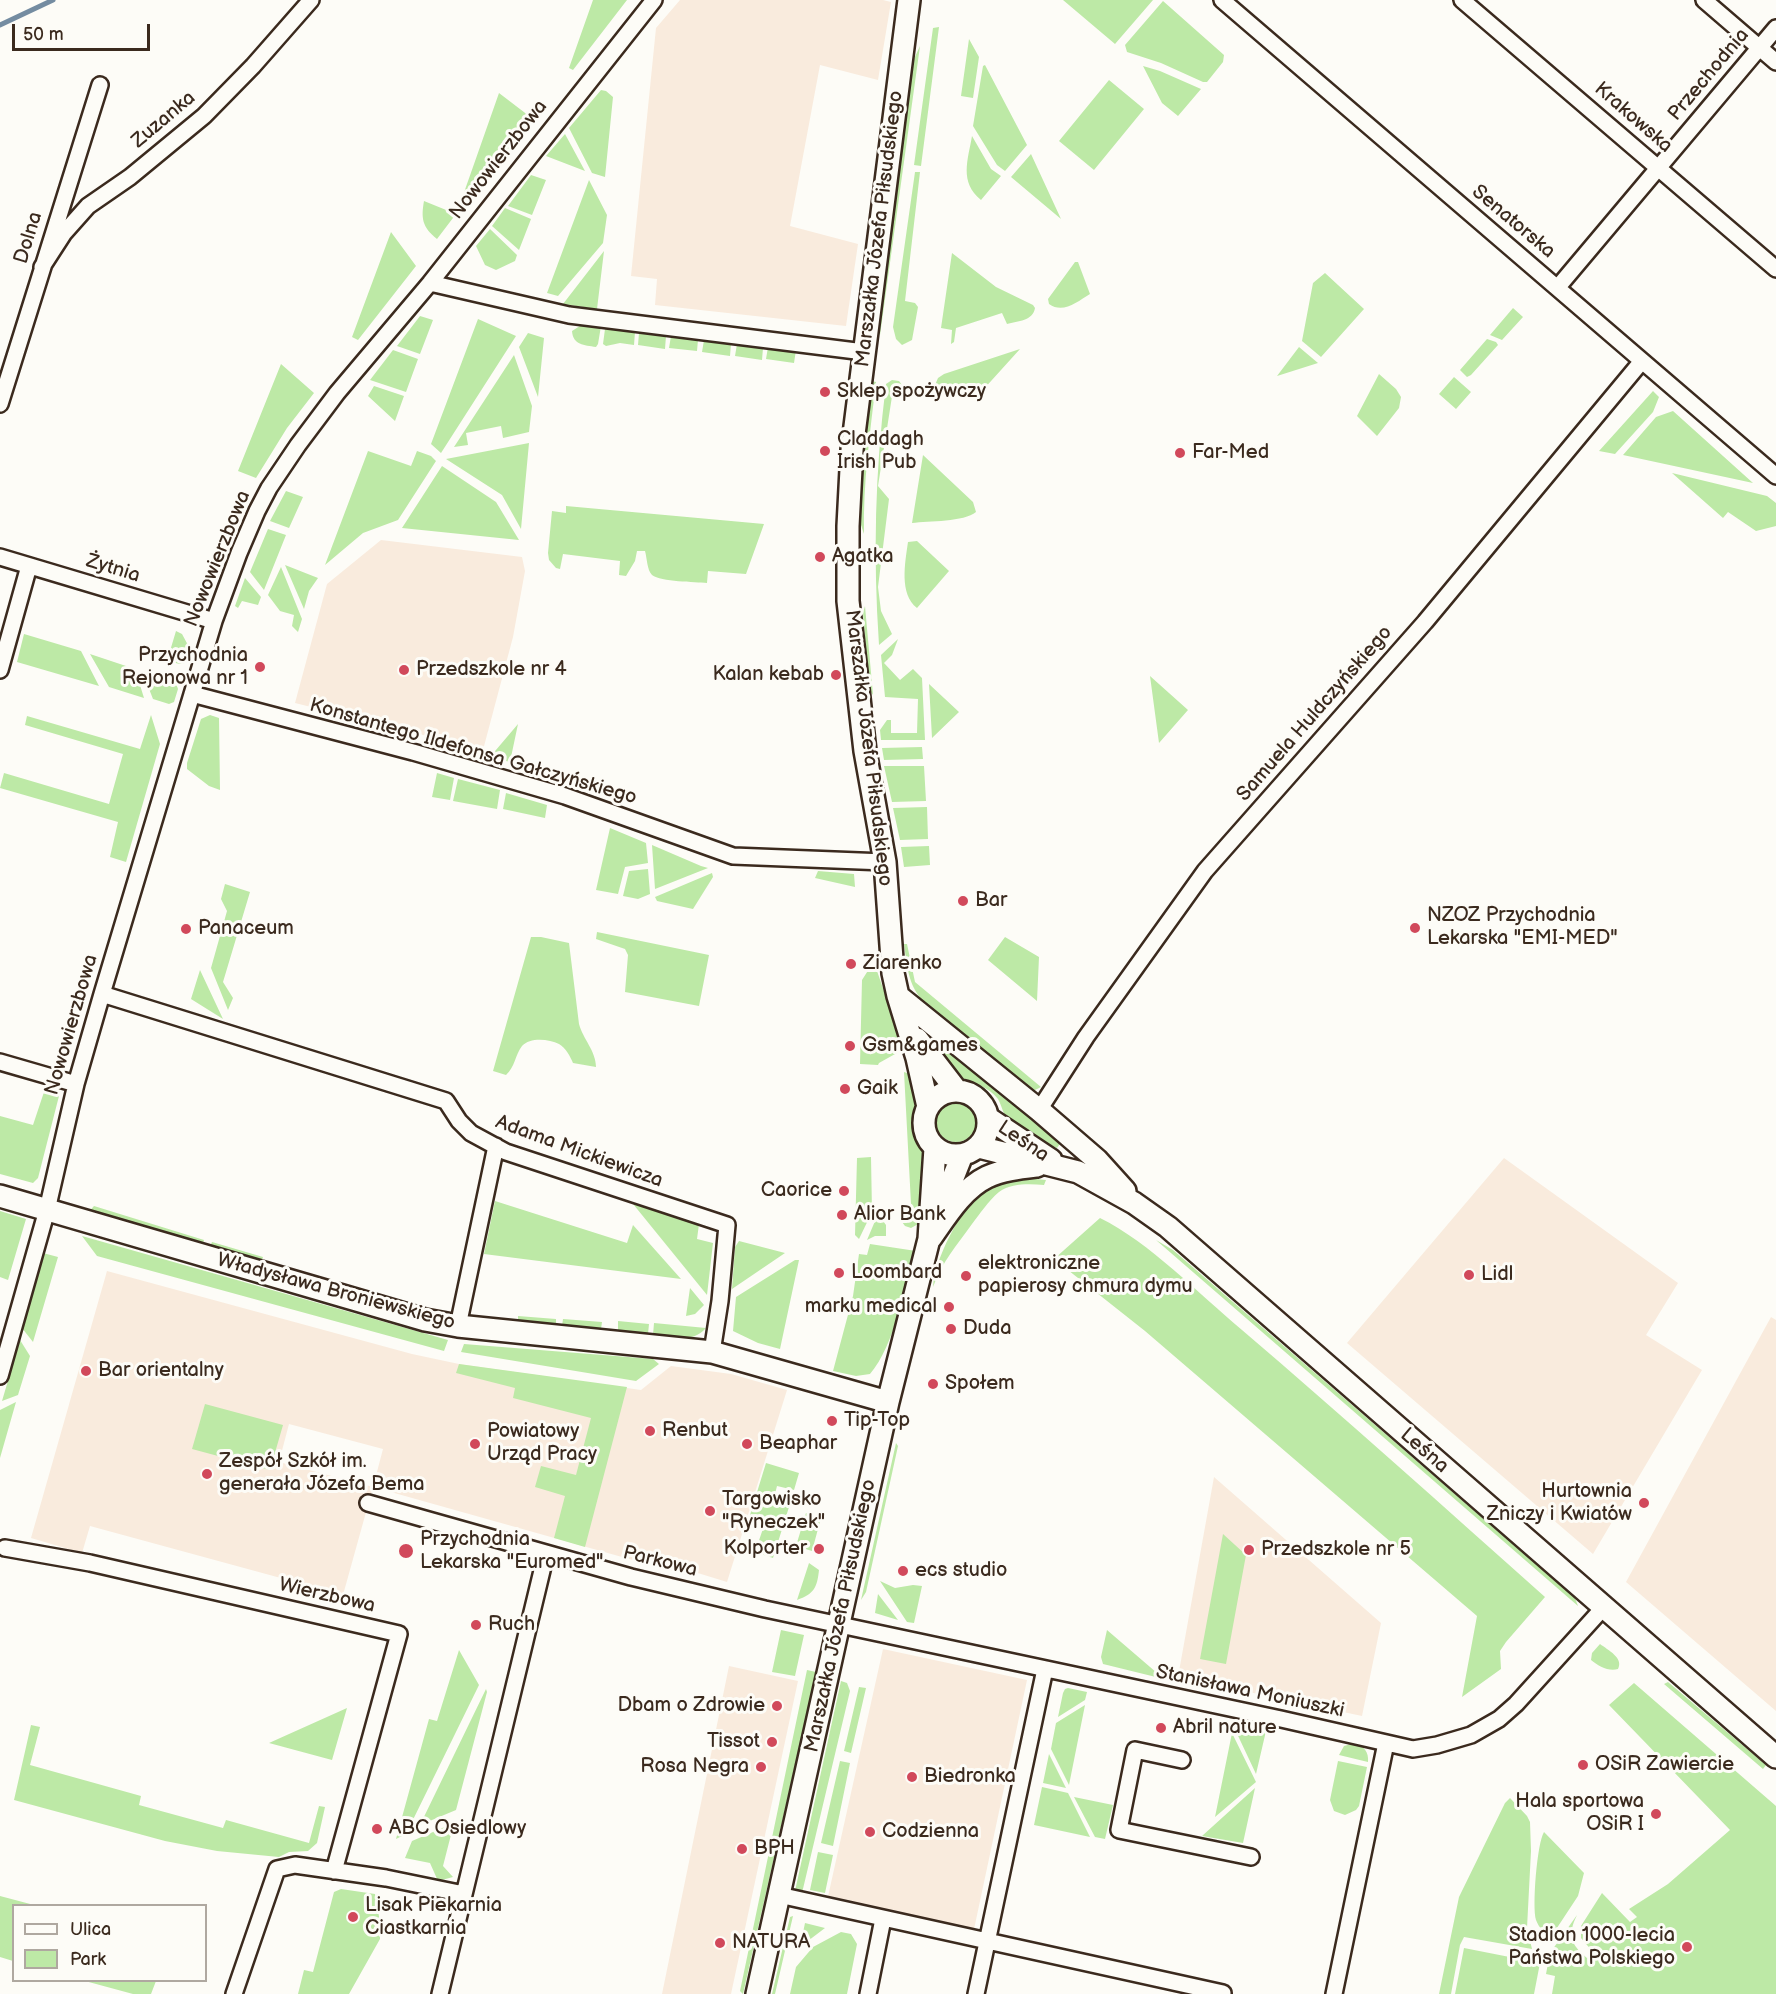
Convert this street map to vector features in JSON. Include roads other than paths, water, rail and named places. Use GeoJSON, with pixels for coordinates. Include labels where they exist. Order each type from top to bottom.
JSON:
{"type":"FeatureCollection","features":[{"type":"Feature","properties":{"kind":"street","name":"Zuzanka"},"geometry":{"type":"LineString","coordinates":[[42,267],[64,233],[88,206],[130,177],[204,116],[253,66],[310,0]]}},
{"type":"Feature","properties":{"kind":"street","name":"Nowowierzbowa"},"geometry":{"type":"LineString","coordinates":[[47,1210],[76,1084],[214,621],[239,553],[269,488],[337,393],[429,283],[654,0]]}},
{"type":"Feature","properties":{"kind":"street","name":"Marszałka Józefa Piłsudskiego"},"geometry":{"type":"LineString","coordinates":[[909,0],[849,488],[848,601],[865,752],[885,862],[893,973],[909,1029]]}},
{"type":"Feature","properties":{"kind":"street","name":"Senatorska"},"geometry":{"type":"LineString","coordinates":[[1222,0],[1347,110],[1558,287],[1776,476]]}},
{"type":"Feature","properties":{"kind":"street","name":"Krakowska"},"geometry":{"type":"LineString","coordinates":[[1462,0],[1776,269]]}},
{"type":"Feature","properties":{"kind":"street"},"geometry":{"type":"LineString","coordinates":[[1704,0],[1776,62]]}},
{"type":"Feature","properties":{"kind":"street","name":"Przechodnia"},"geometry":{"type":"LineString","coordinates":[[1558,287],[1776,28]]}},
{"type":"Feature","properties":{"kind":"street","name":"Dolna"},"geometry":{"type":"LineString","coordinates":[[0,404],[100,85]]}},
{"type":"Feature","properties":{"kind":"street"},"geometry":{"type":"LineString","coordinates":[[429,283],[569,315],[864,352]]}},
{"type":"Feature","properties":{"kind":"street","name":"Samuela Huldczyńskiego"},"geometry":{"type":"LineString","coordinates":[[1039,1110],[1086,1037],[1205,871],[1425,622],[1642,361]]}},
{"type":"Feature","properties":{"kind":"street","name":"Żytnia"},"geometry":{"type":"LineString","coordinates":[[0,557],[214,621]]}},
{"type":"Feature","properties":{"kind":"street"},"geometry":{"type":"LineString","coordinates":[[0,670],[29,566]]}},
{"type":"Feature","properties":{"kind":"street","name":"Konstantego Ildefonsa Gałczyńskiego"},"geometry":{"type":"LineString","coordinates":[[192,694],[412,752],[566,796],[733,856],[885,862]]}},
{"type":"Feature","properties":{"kind":"street","name":"Adama Mickiewicza"},"geometry":{"type":"LineString","coordinates":[[102,994],[446,1101],[459,1121],[471,1133],[506,1152],[728,1226],[712,1352]]}},
{"type":"Feature","properties":{"kind":"street"},"geometry":{"type":"LineString","coordinates":[[898,996],[1097,1160],[1134,1203]]}},
{"type":"Feature","properties":{"kind":"street"},"geometry":{"type":"LineString","coordinates":[[909,1029],[957,1091]]}},
{"type":"Feature","properties":{"kind":"street"},"geometry":{"type":"LineString","coordinates":[[909,1029],[928,1107],[925,1123],[926,1134],[935,1148],[950,1155],[970,1151],[985,1138],[988,1129],[985,1108],[971,1094],[957,1091],[939,1096],[928,1107]]}},
{"type":"Feature","properties":{"kind":"street"},"geometry":{"type":"LineString","coordinates":[[0,1062],[76,1084]]}},
{"type":"Feature","properties":{"kind":"street","name":"Leśna"},"geometry":{"type":"LineString","coordinates":[[988,1119],[1052,1165]]}},
{"type":"Feature","properties":{"kind":"street"},"geometry":{"type":"LineString","coordinates":[[458,1326],[496,1146]]}},
{"type":"Feature","properties":{"kind":"street","name":"Marszałka Józefa Piłsudskiego"},"geometry":{"type":"LineString","coordinates":[[757,1994],[888,1402],[929,1239],[935,1148]]}},
{"type":"Feature","properties":{"kind":"street","name":"Marszałka Józefa Piłsudskiego"},"geometry":{"type":"LineString","coordinates":[[929,1239],[970,1151]]}},
{"type":"Feature","properties":{"kind":"street","name":"Leśna"},"geometry":{"type":"LineString","coordinates":[[970,1151],[1052,1165],[1096,1181],[1134,1203],[1168,1227],[1776,1757]]}},
{"type":"Feature","properties":{"kind":"street"},"geometry":{"type":"LineString","coordinates":[[929,1239],[950,1211],[974,1185],[984,1178],[1016,1168],[1052,1165]]}},
{"type":"Feature","properties":{"kind":"street","name":"Władysława Broniewskiego"},"geometry":{"type":"LineString","coordinates":[[0,1196],[425,1320],[458,1326],[712,1352],[888,1402]]}},
{"type":"Feature","properties":{"kind":"street"},"geometry":{"type":"LineString","coordinates":[[0,1376],[47,1210]]}},
{"type":"Feature","properties":{"kind":"street","name":"Parkowa"},"geometry":{"type":"LineString","coordinates":[[368,1503],[631,1577],[839,1626]]}},
{"type":"Feature","properties":{"kind":"street","name":"Wierzbowa"},"geometry":{"type":"LineString","coordinates":[[5,1548],[90,1563],[399,1634],[334,1871]]}},
{"type":"Feature","properties":{"kind":"street"},"geometry":{"type":"LineString","coordinates":[[440,1994],[546,1554]]}},
{"type":"Feature","properties":{"kind":"street","name":"Stanisława Moniuszki"},"geometry":{"type":"LineString","coordinates":[[839,1626],[1413,1749],[1425,1748],[1470,1735],[1500,1719],[1604,1607]]}},
{"type":"Feature","properties":{"kind":"street"},"geometry":{"type":"LineString","coordinates":[[976,1994],[1045,1670]]}},
{"type":"Feature","properties":{"kind":"street"},"geometry":{"type":"LineString","coordinates":[[1334,1994],[1386,1743]]}},
{"type":"Feature","properties":{"kind":"street"},"geometry":{"type":"LineString","coordinates":[[1182,1760],[1135,1750],[1119,1830],[1251,1857]]}},
{"type":"Feature","properties":{"kind":"street"},"geometry":{"type":"LineString","coordinates":[[234,1994],[277,1869],[295,1865],[386,1878],[464,1894]]}},
{"type":"Feature","properties":{"kind":"street"},"geometry":{"type":"LineString","coordinates":[[779,1895],[1223,1993]]}},
{"type":"Feature","properties":{"kind":"street"},"geometry":{"type":"LineString","coordinates":[[868,1994],[883,1919]]}},
{"type":"Feature","properties":{"kind":"waterway"},"geometry":{"type":"LineString","coordinates":[[0,25],[53,0]]}},
{"type":"Feature","properties":{"kind":"place","name":"Sklep spożywczy"},"geometry":{"type":"Point","coordinates":[825,392]}},
{"type":"Feature","properties":{"kind":"place","name":"Claddagh Irish Pub"},"geometry":{"type":"Point","coordinates":[825,451]}},
{"type":"Feature","properties":{"kind":"place","name":"Far-Med"},"geometry":{"type":"Point","coordinates":[1180,453]}},
{"type":"Feature","properties":{"kind":"place","name":"Agatka"},"geometry":{"type":"Point","coordinates":[820,557]}},
{"type":"Feature","properties":{"kind":"place","name":"Przychodnia Rejonowa nr 1"},"geometry":{"type":"Point","coordinates":[260,667]}},
{"type":"Feature","properties":{"kind":"place","name":"Przedszkole nr 4"},"geometry":{"type":"Point","coordinates":[404,670]}},
{"type":"Feature","properties":{"kind":"place","name":"Kalan kebab"},"geometry":{"type":"Point","coordinates":[836,675]}},
{"type":"Feature","properties":{"kind":"place","name":"Bar"},"geometry":{"type":"Point","coordinates":[963,901]}},
{"type":"Feature","properties":{"kind":"place","name":"NZOZ Przychodnia Lekarska \"EMI-MED\""},"geometry":{"type":"Point","coordinates":[1415,928]}},
{"type":"Feature","properties":{"kind":"place","name":"Panaceum"},"geometry":{"type":"Point","coordinates":[186,929]}},
{"type":"Feature","properties":{"kind":"place","name":"Ziarenko"},"geometry":{"type":"Point","coordinates":[851,964]}},
{"type":"Feature","properties":{"kind":"place","name":"Gsm&games"},"geometry":{"type":"Point","coordinates":[850,1046]}},
{"type":"Feature","properties":{"kind":"place","name":"Gaik"},"geometry":{"type":"Point","coordinates":[845,1089]}},
{"type":"Feature","properties":{"kind":"place","name":"Caorice"},"geometry":{"type":"Point","coordinates":[844,1191]}},
{"type":"Feature","properties":{"kind":"place","name":"Alior Bank"},"geometry":{"type":"Point","coordinates":[842,1215]}},
{"type":"Feature","properties":{"kind":"place","name":"Loombard"},"geometry":{"type":"Point","coordinates":[839,1273]}},
{"type":"Feature","properties":{"kind":"place","name":"Lidl"},"geometry":{"type":"Point","coordinates":[1469,1275]}},
{"type":"Feature","properties":{"kind":"place","name":"elektroniczne papierosy chmura dymu"},"geometry":{"type":"Point","coordinates":[966,1276]}},
{"type":"Feature","properties":{"kind":"place","name":"marku medical"},"geometry":{"type":"Point","coordinates":[949,1307]}},
{"type":"Feature","properties":{"kind":"place","name":"Duda"},"geometry":{"type":"Point","coordinates":[951,1329]}},
{"type":"Feature","properties":{"kind":"place","name":"Bar orientalny"},"geometry":{"type":"Point","coordinates":[86,1371]}},
{"type":"Feature","properties":{"kind":"place","name":"Społem"},"geometry":{"type":"Point","coordinates":[933,1384]}},
{"type":"Feature","properties":{"kind":"place","name":"Tip-Top"},"geometry":{"type":"Point","coordinates":[832,1421]}},
{"type":"Feature","properties":{"kind":"place","name":"Renbut"},"geometry":{"type":"Point","coordinates":[650,1431]}},
{"type":"Feature","properties":{"kind":"place","name":"Powiatowy Urząd Pracy"},"geometry":{"type":"Point","coordinates":[475,1444]}},
{"type":"Feature","properties":{"kind":"place","name":"Beaphar"},"geometry":{"type":"Point","coordinates":[747,1444]}},
{"type":"Feature","properties":{"kind":"place","name":"Zespół Szkół im. generała Józefa Bema"},"geometry":{"type":"Point","coordinates":[207,1474]}},
{"type":"Feature","properties":{"kind":"place","name":"Hurtownia Zniczy i Kwiatów"},"geometry":{"type":"Point","coordinates":[1644,1503]}},
{"type":"Feature","properties":{"kind":"place","name":"Targowisko \"Ryneczek\""},"geometry":{"type":"Point","coordinates":[710,1511]}},
{"type":"Feature","properties":{"kind":"place","name":"Kolporter"},"geometry":{"type":"Point","coordinates":[819,1549]}},
{"type":"Feature","properties":{"kind":"place","name":"Przedszkole nr 5"},"geometry":{"type":"Point","coordinates":[1249,1550]}},
{"type":"Feature","properties":{"kind":"place","name":"Przychodnia Lekarska \"Euromed\""},"geometry":{"type":"Point","coordinates":[406,1551]}},
{"type":"Feature","properties":{"kind":"place","name":"ecs studio"},"geometry":{"type":"Point","coordinates":[903,1571]}},
{"type":"Feature","properties":{"kind":"place","name":"Ruch"},"geometry":{"type":"Point","coordinates":[476,1625]}},
{"type":"Feature","properties":{"kind":"place","name":"Dbam o Zdrowie"},"geometry":{"type":"Point","coordinates":[777,1706]}},
{"type":"Feature","properties":{"kind":"place","name":"Abril nature"},"geometry":{"type":"Point","coordinates":[1161,1728]}},
{"type":"Feature","properties":{"kind":"place","name":"Tissot"},"geometry":{"type":"Point","coordinates":[772,1742]}},
{"type":"Feature","properties":{"kind":"place","name":"OSiR Zawiercie"},"geometry":{"type":"Point","coordinates":[1583,1765]}},
{"type":"Feature","properties":{"kind":"place","name":"Rosa Negra"},"geometry":{"type":"Point","coordinates":[761,1767]}},
{"type":"Feature","properties":{"kind":"place","name":"Biedronka"},"geometry":{"type":"Point","coordinates":[912,1777]}},
{"type":"Feature","properties":{"kind":"place","name":"Hala sportowa OSiR I"},"geometry":{"type":"Point","coordinates":[1656,1814]}},
{"type":"Feature","properties":{"kind":"place","name":"ABC Osiedlowy"},"geometry":{"type":"Point","coordinates":[377,1829]}},
{"type":"Feature","properties":{"kind":"place","name":"Codzienna"},"geometry":{"type":"Point","coordinates":[870,1832]}},
{"type":"Feature","properties":{"kind":"place","name":"BPH"},"geometry":{"type":"Point","coordinates":[742,1849]}},
{"type":"Feature","properties":{"kind":"place","name":"Lisak Piekarnia Ciastkarnia"},"geometry":{"type":"Point","coordinates":[353,1917]}},
{"type":"Feature","properties":{"kind":"place","name":"NATURA"},"geometry":{"type":"Point","coordinates":[720,1943]}},
{"type":"Feature","properties":{"kind":"place","name":"Stadion 1000-lecia Państwa Polskiego"},"geometry":{"type":"Point","coordinates":[1687,1947]}}]}
